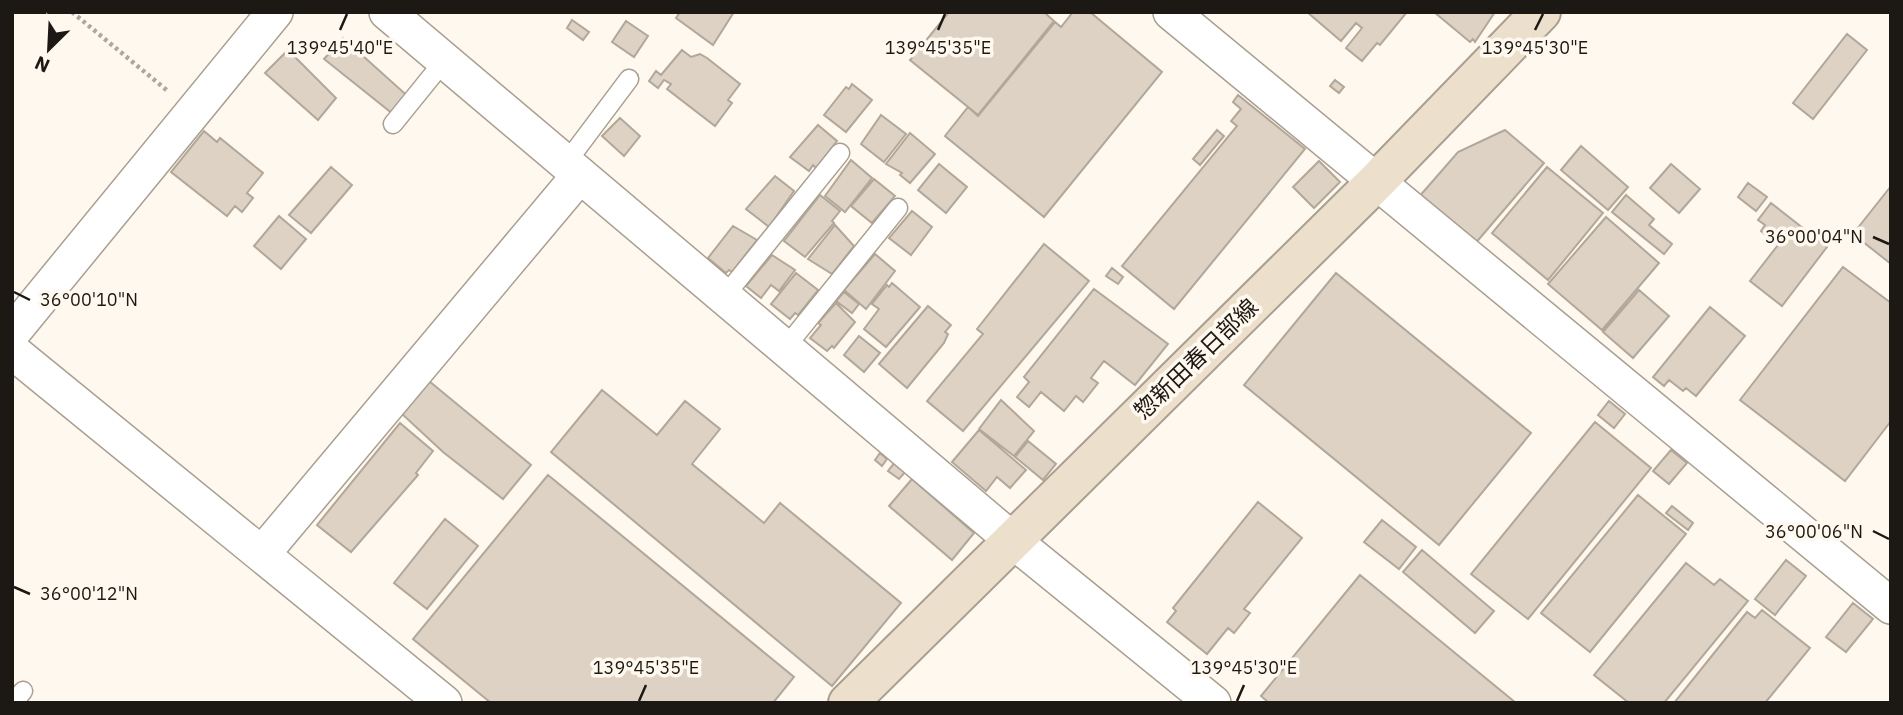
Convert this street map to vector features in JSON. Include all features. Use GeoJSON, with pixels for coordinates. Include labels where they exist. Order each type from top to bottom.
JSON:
{"type":"FeatureCollection","features":[{"type":"Feature","properties":{"kind":"main road","name":"惣新田春日部線"},"geometry":{"type":"LineString","coordinates":[[848,703],[1377,181],[1541,12]]}},
{"type":"Feature","properties":{"kind":"street"},"geometry":{"type":"LineString","coordinates":[[12,333],[275,12]]}},
{"type":"Feature","properties":{"kind":"street"},"geometry":{"type":"LineString","coordinates":[[387,12],[1012,539],[1213,703]]}},
{"type":"Feature","properties":{"kind":"street"},"geometry":{"type":"LineString","coordinates":[[1171,12],[1891,606]]}},
{"type":"Feature","properties":{"kind":"street"},"geometry":{"type":"LineString","coordinates":[[262,554],[573,169]]}},
{"type":"Feature","properties":{"kind":"street"},"geometry":{"type":"LineString","coordinates":[[12,351],[444,703]]}},
{"type":"Feature","properties":{"kind":"lane"},"geometry":{"type":"LineString","coordinates":[[393,124],[444,61]]}},
{"type":"Feature","properties":{"kind":"lane"},"geometry":{"type":"LineString","coordinates":[[573,169],[629,79]]}},
{"type":"Feature","properties":{"kind":"lane"},"geometry":{"type":"LineString","coordinates":[[724,297],[840,153]]}},
{"type":"Feature","properties":{"kind":"lane"},"geometry":{"type":"LineString","coordinates":[[785,348],[898,208]]}},
{"type":"Feature","properties":{"kind":"path"},"geometry":{"type":"LineString","coordinates":[[72,12],[193,111]]}},
{"type":"Feature","properties":{"kind":"building"},"geometry":{"type":"Polygon","coordinates":[[[680,12],[734,12],[713,45],[676,18],[680,12]]]}},
{"type":"Feature","properties":{"kind":"building"},"geometry":{"type":"Polygon","coordinates":[[[949,12],[1044,12],[1054,21],[978,115],[910,60],[949,12]]]}},
{"type":"Feature","properties":{"kind":"building"},"geometry":{"type":"Polygon","coordinates":[[[1073,12],[1090,12],[1162,72],[1044,217],[945,136],[968,107],[978,116],[1055,22],[1061,27],[1073,12]]]}},
{"type":"Feature","properties":{"kind":"building"},"geometry":{"type":"Polygon","coordinates":[[[1307,12],[1407,12],[1380,45],[1377,43],[1362,61],[1346,48],[1362,28],[1356,23],[1341,41],[1307,12]]]}},
{"type":"Feature","properties":{"kind":"building"},"geometry":{"type":"Polygon","coordinates":[[[1434,12],[1495,12],[1475,42],[1473,39],[1470,42],[1434,12]]]}},
{"type":"Feature","properties":{"kind":"building"},"geometry":{"type":"Polygon","coordinates":[[[572,20],[589,32],[583,40],[567,28],[572,20]]]}},
{"type":"Feature","properties":{"kind":"building"},"geometry":{"type":"Polygon","coordinates":[[[626,21],[648,36],[634,57],[612,42],[626,21]]]}},
{"type":"Feature","properties":{"kind":"building"},"geometry":{"type":"Polygon","coordinates":[[[1847,34],[1867,50],[1813,119],[1793,103],[1847,34]]]}},
{"type":"Feature","properties":{"kind":"building"},"geometry":{"type":"Polygon","coordinates":[[[343,38],[412,100],[398,118],[324,59],[343,38]]]}},
{"type":"Feature","properties":{"kind":"building"},"geometry":{"type":"Polygon","coordinates":[[[288,50],[336,98],[318,120],[265,73],[288,50]]]}},
{"type":"Feature","properties":{"kind":"building"},"geometry":{"type":"Polygon","coordinates":[[[682,50],[691,57],[700,54],[707,58],[740,84],[728,100],[732,103],[715,126],[667,89],[671,84],[664,80],[658,88],[649,81],[656,71],[661,75],[682,50]]]}},
{"type":"Feature","properties":{"kind":"building"},"geometry":{"type":"Polygon","coordinates":[[[1335,80],[1344,87],[1339,93],[1330,86],[1335,80]]]}},
{"type":"Feature","properties":{"kind":"building"},"geometry":{"type":"Polygon","coordinates":[[[852,84],[872,100],[846,132],[824,115],[846,87],[849,89],[852,84]]]}},
{"type":"Feature","properties":{"kind":"building"},"geometry":{"type":"Polygon","coordinates":[[[1238,95],[1305,149],[1174,309],[1122,266],[1237,126],[1231,121],[1241,109],[1233,102],[1238,95]]]}},
{"type":"Feature","properties":{"kind":"building"},"geometry":{"type":"Polygon","coordinates":[[[881,115],[906,134],[884,162],[861,144],[881,115]]]}},
{"type":"Feature","properties":{"kind":"building"},"geometry":{"type":"Polygon","coordinates":[[[620,118],[640,136],[624,156],[602,136],[620,118]]]}},
{"type":"Feature","properties":{"kind":"building"},"geometry":{"type":"Polygon","coordinates":[[[818,125],[837,141],[816,168],[813,165],[809,171],[790,157],[818,125]]]}},
{"type":"Feature","properties":{"kind":"building"},"geometry":{"type":"Polygon","coordinates":[[[1217,130],[1224,136],[1200,165],[1193,159],[1217,130]]]}},
{"type":"Feature","properties":{"kind":"building"},"geometry":{"type":"Polygon","coordinates":[[[1505,130],[1544,163],[1474,245],[1418,198],[1458,152],[1505,130]]]}},
{"type":"Feature","properties":{"kind":"building"},"geometry":{"type":"Polygon","coordinates":[[[204,131],[217,142],[220,138],[263,173],[247,193],[253,198],[242,212],[235,206],[227,216],[171,172],[204,131]]]}},
{"type":"Feature","properties":{"kind":"building"},"geometry":{"type":"Polygon","coordinates":[[[910,133],[935,154],[910,183],[900,175],[902,173],[886,164],[910,133]]]}},
{"type":"Feature","properties":{"kind":"building"},"geometry":{"type":"Polygon","coordinates":[[[1581,146],[1628,187],[1608,210],[1561,170],[1581,146]]]}},
{"type":"Feature","properties":{"kind":"building"},"geometry":{"type":"Polygon","coordinates":[[[851,160],[872,178],[845,212],[825,196],[851,160]]]}},
{"type":"Feature","properties":{"kind":"building"},"geometry":{"type":"Polygon","coordinates":[[[1319,161],[1340,182],[1314,208],[1293,187],[1319,161]]]}},
{"type":"Feature","properties":{"kind":"building"},"geometry":{"type":"Polygon","coordinates":[[[939,164],[967,187],[946,213],[918,190],[939,164]]]}},
{"type":"Feature","properties":{"kind":"building"},"geometry":{"type":"Polygon","coordinates":[[[1671,164],[1700,189],[1679,213],[1650,188],[1671,164]]]}},
{"type":"Feature","properties":{"kind":"building"},"geometry":{"type":"Polygon","coordinates":[[[331,167],[352,185],[311,233],[289,215],[331,167]]]}},
{"type":"Feature","properties":{"kind":"building"},"geometry":{"type":"Polygon","coordinates":[[[1547,167],[1603,213],[1548,280],[1492,233],[1547,167]]]}},
{"type":"Feature","properties":{"kind":"building"},"geometry":{"type":"Polygon","coordinates":[[[775,176],[794,191],[769,227],[746,209],[775,176]]]}},
{"type":"Feature","properties":{"kind":"building"},"geometry":{"type":"Polygon","coordinates":[[[874,179],[895,196],[872,223],[851,206],[874,179]]]}},
{"type":"Feature","properties":{"kind":"building"},"geometry":{"type":"Polygon","coordinates":[[[1748,183],[1767,197],[1756,211],[1738,197],[1748,183]]]}},
{"type":"Feature","properties":{"kind":"building"},"geometry":{"type":"Polygon","coordinates":[[[1891,186],[1891,264],[1853,234],[1891,186]]]}},
{"type":"Feature","properties":{"kind":"building"},"geometry":{"type":"Polygon","coordinates":[[[820,195],[840,211],[832,221],[834,223],[805,257],[784,241],[820,195]]]}},
{"type":"Feature","properties":{"kind":"building"},"geometry":{"type":"Polygon","coordinates":[[[1626,195],[1654,219],[1649,225],[1672,244],[1664,254],[1612,212],[1626,195]]]}},
{"type":"Feature","properties":{"kind":"building"},"geometry":{"type":"Polygon","coordinates":[[[1771,203],[1827,247],[1782,306],[1750,281],[1778,245],[1761,231],[1765,225],[1758,220],[1771,203]]]}},
{"type":"Feature","properties":{"kind":"building"},"geometry":{"type":"Polygon","coordinates":[[[912,211],[932,227],[911,255],[889,238],[912,211]]]}},
{"type":"Feature","properties":{"kind":"building"},"geometry":{"type":"Polygon","coordinates":[[[279,216],[306,239],[281,269],[254,246],[279,216]]]}},
{"type":"Feature","properties":{"kind":"building"},"geometry":{"type":"Polygon","coordinates":[[[1606,217],[1659,263],[1602,330],[1548,284],[1606,217]]]}},
{"type":"Feature","properties":{"kind":"building"},"geometry":{"type":"Polygon","coordinates":[[[835,225],[854,246],[832,274],[808,259],[835,225]]]}},
{"type":"Feature","properties":{"kind":"building"},"geometry":{"type":"Polygon","coordinates":[[[733,226],[757,240],[732,272],[729,270],[726,273],[708,258],[733,226]]]}},
{"type":"Feature","properties":{"kind":"building"},"geometry":{"type":"Polygon","coordinates":[[[1044,244],[1089,281],[963,431],[927,401],[983,334],[977,329],[1044,244]]]}},
{"type":"Feature","properties":{"kind":"building"},"geometry":{"type":"Polygon","coordinates":[[[875,254],[895,271],[866,309],[844,290],[875,254]]]}},
{"type":"Feature","properties":{"kind":"building"},"geometry":{"type":"Polygon","coordinates":[[[772,255],[795,270],[779,291],[771,285],[761,298],[746,286],[772,255]]]}},
{"type":"Feature","properties":{"kind":"building"},"geometry":{"type":"Polygon","coordinates":[[[1843,267],[1891,303],[1891,421],[1845,481],[1740,400],[1843,267]]]}},
{"type":"Feature","properties":{"kind":"building"},"geometry":{"type":"Polygon","coordinates":[[[1112,268],[1123,277],[1118,284],[1106,276],[1112,268]]]}},
{"type":"Feature","properties":{"kind":"building"},"geometry":{"type":"Polygon","coordinates":[[[796,273],[818,290],[798,315],[795,313],[790,319],[771,304],[796,273]]]}},
{"type":"Feature","properties":{"kind":"building"},"geometry":{"type":"Polygon","coordinates":[[[1336,273],[1531,433],[1439,545],[1244,385],[1336,273]]]}},
{"type":"Feature","properties":{"kind":"building"},"geometry":{"type":"Polygon","coordinates":[[[892,283],[920,307],[886,347],[864,329],[879,309],[872,304],[887,285],[889,287],[892,283]]]}},
{"type":"Feature","properties":{"kind":"building"},"geometry":{"type":"Polygon","coordinates":[[[1094,289],[1168,344],[1135,385],[1104,361],[1091,378],[1098,383],[1083,402],[1076,396],[1064,411],[1041,392],[1029,407],[1017,397],[1029,382],[1024,377],[1094,289]]]}},
{"type":"Feature","properties":{"kind":"building"},"geometry":{"type":"Polygon","coordinates":[[[1639,290],[1669,316],[1633,358],[1603,332],[1639,290]]]}},
{"type":"Feature","properties":{"kind":"building"},"geometry":{"type":"Polygon","coordinates":[[[844,292],[859,304],[852,313],[836,301],[844,292]]]}},
{"type":"Feature","properties":{"kind":"building"},"geometry":{"type":"Polygon","coordinates":[[[836,303],[855,322],[834,348],[832,346],[827,351],[810,338],[821,325],[818,323],[836,303]]]}},
{"type":"Feature","properties":{"kind":"building"},"geometry":{"type":"Polygon","coordinates":[[[928,306],[951,325],[945,332],[948,334],[944,343],[907,388],[879,364],[928,306]]]}},
{"type":"Feature","properties":{"kind":"building"},"geometry":{"type":"Polygon","coordinates":[[[1710,307],[1745,336],[1696,396],[1686,388],[1683,391],[1669,380],[1664,386],[1653,377],[1710,307]]]}},
{"type":"Feature","properties":{"kind":"building"},"geometry":{"type":"Polygon","coordinates":[[[859,336],[880,353],[864,372],[844,355],[859,336]]]}},
{"type":"Feature","properties":{"kind":"building"},"geometry":{"type":"Polygon","coordinates":[[[429,381],[531,465],[503,499],[443,452],[402,414],[429,381]]]}},
{"type":"Feature","properties":{"kind":"building"},"geometry":{"type":"Polygon","coordinates":[[[602,390],[657,435],[685,401],[720,429],[692,464],[764,523],[780,503],[901,603],[832,686],[551,452],[602,390]]]}},
{"type":"Feature","properties":{"kind":"building"},"geometry":{"type":"Polygon","coordinates":[[[1001,400],[1034,431],[1014,456],[979,429],[1001,400]]]}},
{"type":"Feature","properties":{"kind":"building"},"geometry":{"type":"Polygon","coordinates":[[[1609,401],[1625,414],[1614,428],[1598,415],[1609,401]]]}},
{"type":"Feature","properties":{"kind":"building"},"geometry":{"type":"Polygon","coordinates":[[[1595,422],[1651,468],[1528,619],[1471,574],[1595,422]]]}},
{"type":"Feature","properties":{"kind":"building"},"geometry":{"type":"Polygon","coordinates":[[[400,423],[433,451],[416,473],[418,475],[351,552],[317,525],[400,423]]]}},
{"type":"Feature","properties":{"kind":"building"},"geometry":{"type":"Polygon","coordinates":[[[979,430],[1026,470],[1010,488],[997,477],[986,491],[952,462],[979,430]]]}},
{"type":"Feature","properties":{"kind":"building"},"geometry":{"type":"Polygon","coordinates":[[[1028,441],[1056,464],[1043,480],[1015,457],[1028,441]]]}},
{"type":"Feature","properties":{"kind":"building"},"geometry":{"type":"Polygon","coordinates":[[[1671,450],[1687,463],[1669,484],[1653,471],[1671,450]]]}},
{"type":"Feature","properties":{"kind":"building"},"geometry":{"type":"Polygon","coordinates":[[[880,453],[887,459],[882,466],[875,460],[880,453]]]}},
{"type":"Feature","properties":{"kind":"building"},"geometry":{"type":"Polygon","coordinates":[[[895,462],[906,471],[899,479],[888,471],[895,462]]]}},
{"type":"Feature","properties":{"kind":"building"},"geometry":{"type":"Polygon","coordinates":[[[548,475],[794,677],[773,703],[491,703],[413,639],[548,475]]]}},
{"type":"Feature","properties":{"kind":"building"},"geometry":{"type":"Polygon","coordinates":[[[912,479],[974,533],[952,560],[889,506],[912,479]]]}},
{"type":"Feature","properties":{"kind":"building"},"geometry":{"type":"Polygon","coordinates":[[[1638,495],[1686,534],[1590,652],[1541,613],[1638,495]]]}},
{"type":"Feature","properties":{"kind":"building"},"geometry":{"type":"Polygon","coordinates":[[[1258,502],[1302,538],[1244,609],[1250,613],[1234,633],[1228,628],[1207,654],[1167,622],[1176,611],[1173,608],[1258,502]]]}},
{"type":"Feature","properties":{"kind":"building"},"geometry":{"type":"Polygon","coordinates":[[[1672,506],[1693,523],[1688,530],[1666,513],[1672,506]]]}},
{"type":"Feature","properties":{"kind":"building"},"geometry":{"type":"Polygon","coordinates":[[[445,519],[478,546],[427,609],[394,583],[445,519]]]}},
{"type":"Feature","properties":{"kind":"building"},"geometry":{"type":"Polygon","coordinates":[[[1382,520],[1416,547],[1399,569],[1364,542],[1382,520]]]}},
{"type":"Feature","properties":{"kind":"building"},"geometry":{"type":"Polygon","coordinates":[[[1422,550],[1494,611],[1475,633],[1403,572],[1422,550]]]}},
{"type":"Feature","properties":{"kind":"building"},"geometry":{"type":"Polygon","coordinates":[[[1786,560],[1806,576],[1775,615],[1755,599],[1786,560]]]}},
{"type":"Feature","properties":{"kind":"building"},"geometry":{"type":"Polygon","coordinates":[[[1686,563],[1714,585],[1720,579],[1748,601],[1664,703],[1629,703],[1594,675],[1686,563]]]}},
{"type":"Feature","properties":{"kind":"building"},"geometry":{"type":"Polygon","coordinates":[[[1360,575],[1516,703],[1269,703],[1261,696],[1360,575]]]}},
{"type":"Feature","properties":{"kind":"building"},"geometry":{"type":"Polygon","coordinates":[[[1853,603],[1873,619],[1846,652],[1826,637],[1853,603]]]}},
{"type":"Feature","properties":{"kind":"building"},"geometry":{"type":"Polygon","coordinates":[[[1762,610],[1810,648],[1765,703],[1674,703],[1747,612],[1755,618],[1762,610]]]}}]}
